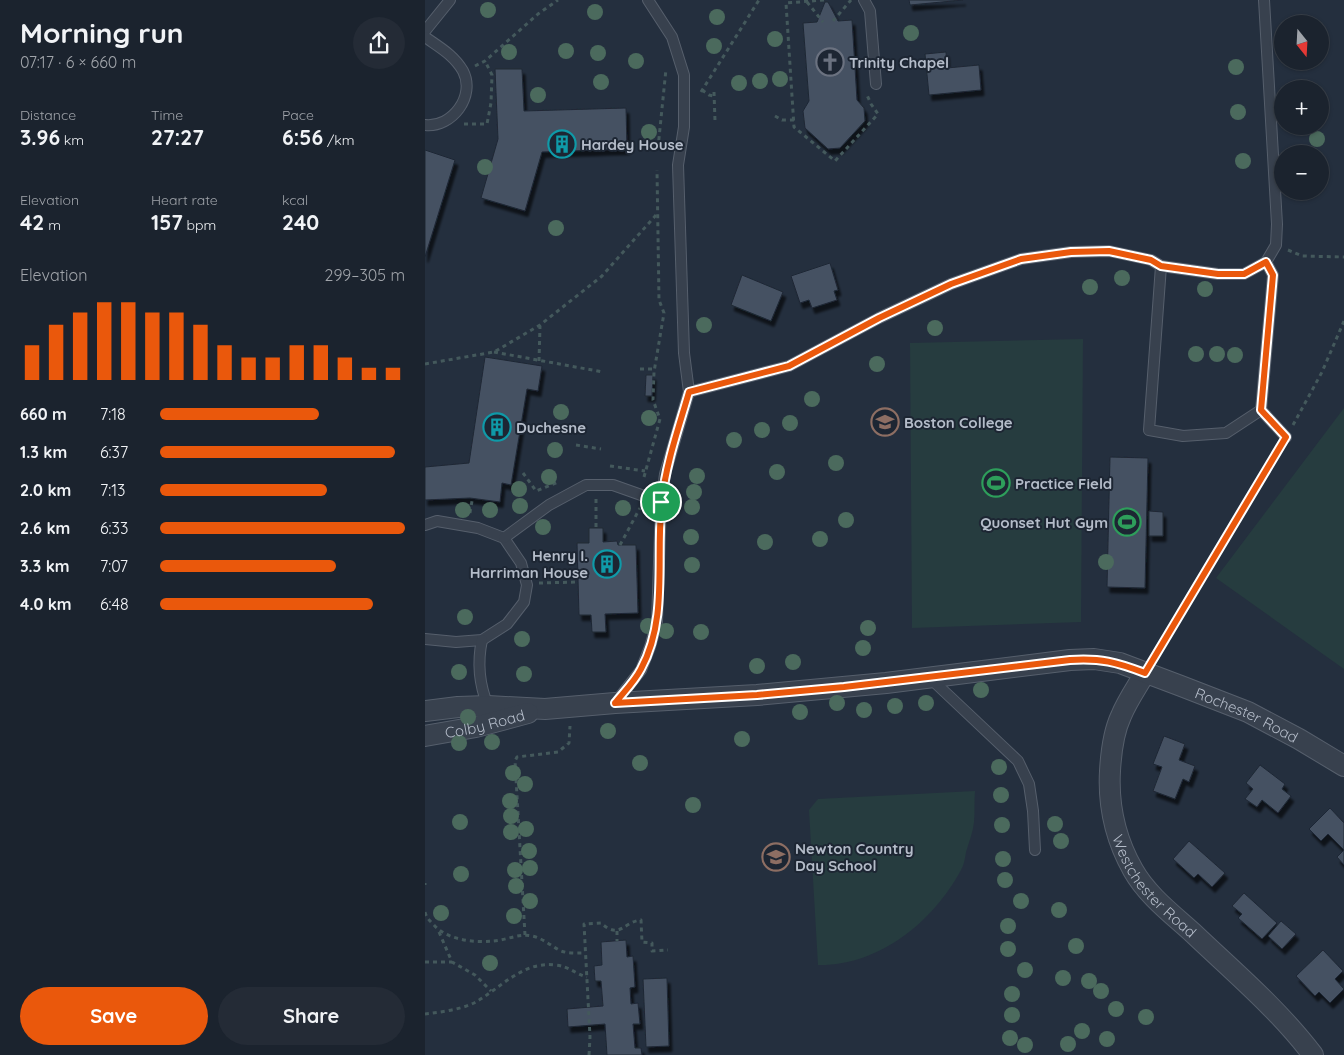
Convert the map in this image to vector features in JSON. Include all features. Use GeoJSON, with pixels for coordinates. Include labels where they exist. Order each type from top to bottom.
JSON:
{"type":"FeatureCollection","features":[{"type":"Feature","properties":{"kind":"street","name":"Colby Road"},"geometry":{"type":"LineString","coordinates":[[425,711],[488,706],[545,709],[757,695],[1070,660],[1094,659],[1120,663],[1145,673]]}},
{"type":"Feature","properties":{"kind":"street","name":"Rochester Road"},"geometry":{"type":"LineString","coordinates":[[1145,673],[1248,712],[1344,766]]}},
{"type":"Feature","properties":{"kind":"street","name":"Westchester Road"},"geometry":{"type":"LineString","coordinates":[[1145,673],[1120,716],[1111,750],[1109,784],[1112,814],[1120,843],[1134,871],[1151,895],[1272,1008],[1294,1030],[1313,1055]]}},
{"type":"Feature","properties":{"kind":"street","name":"Colby Road"},"geometry":{"type":"LineString","coordinates":[[425,736],[476,727],[545,709]]}},
{"type":"Feature","properties":{"kind":"lane"},"geometry":{"type":"LineString","coordinates":[[425,31],[450,0]]}},
{"type":"Feature","properties":{"kind":"lane"},"geometry":{"type":"LineString","coordinates":[[615,703],[641,670],[657,622],[661,502],[665,474],[689,392],[684,353],[678,165],[684,126],[685,75],[672,37],[648,0]]}},
{"type":"Feature","properties":{"kind":"lane"},"geometry":{"type":"LineString","coordinates":[[864,0],[869,11],[871,86]]}},
{"type":"Feature","properties":{"kind":"lane"},"geometry":{"type":"LineString","coordinates":[[689,392],[789,366],[879,318],[951,284],[1021,259],[1071,252],[1109,251],[1151,260],[1161,266],[1218,274],[1244,274],[1266,262],[1276,245],[1277,224],[1264,0]]}},
{"type":"Feature","properties":{"kind":"lane"},"geometry":{"type":"LineString","coordinates":[[425,37],[453,57],[464,72],[466,86],[464,99],[458,110],[450,118],[438,124],[425,125]]}},
{"type":"Feature","properties":{"kind":"lane"},"geometry":{"type":"LineString","coordinates":[[1266,262],[1273,275],[1261,410],[1286,437]]}},
{"type":"Feature","properties":{"kind":"lane"},"geometry":{"type":"LineString","coordinates":[[1161,266],[1149,430],[1183,436],[1226,433],[1261,410]]}},
{"type":"Feature","properties":{"kind":"lane"},"geometry":{"type":"LineString","coordinates":[[504,538],[549,505],[586,486],[613,485],[661,502]]}},
{"type":"Feature","properties":{"kind":"lane"},"geometry":{"type":"LineString","coordinates":[[425,525],[437,521],[445,522],[478,528],[504,538],[521,563],[527,585],[524,602],[507,624],[482,640],[456,642],[425,639]]}},
{"type":"Feature","properties":{"kind":"lane"},"geometry":{"type":"LineString","coordinates":[[482,640],[479,657],[481,690],[488,706]]}},
{"type":"Feature","properties":{"kind":"lane"},"geometry":{"type":"LineString","coordinates":[[929,677],[1018,761],[1029,784],[1033,811],[1035,850]]}},
{"type":"Feature","properties":{"kind":"path"},"geometry":{"type":"LineString","coordinates":[[462,124],[487,124],[491,103],[492,75],[483,62],[538,14],[558,0]]}},
{"type":"Feature","properties":{"kind":"path"},"geometry":{"type":"LineString","coordinates":[[715,121],[714,94],[709,96],[701,91],[759,0]]}},
{"type":"Feature","properties":{"kind":"path"},"geometry":{"type":"LineString","coordinates":[[825,0],[786,3],[794,127],[835,161],[878,114],[867,96],[871,86]]}},
{"type":"Feature","properties":{"kind":"path"},"geometry":{"type":"LineString","coordinates":[[833,21],[853,0]]}},
{"type":"Feature","properties":{"kind":"path"},"geometry":{"type":"LineString","coordinates":[[806,1],[823,22]]}},
{"type":"Feature","properties":{"kind":"path"},"geometry":{"type":"LineString","coordinates":[[658,148],[666,69]]}},
{"type":"Feature","properties":{"kind":"path"},"geometry":{"type":"LineString","coordinates":[[775,116],[782,120],[794,120]]}},
{"type":"Feature","properties":{"kind":"path"},"geometry":{"type":"LineString","coordinates":[[644,477],[660,419],[653,400],[655,369],[665,313],[659,300],[656,215],[657,170]]}},
{"type":"Feature","properties":{"kind":"path"},"geometry":{"type":"LineString","coordinates":[[425,364],[494,352],[540,325],[602,276],[656,215]]}},
{"type":"Feature","properties":{"kind":"path"},"geometry":{"type":"LineString","coordinates":[[1276,245],[1302,256],[1344,257]]}},
{"type":"Feature","properties":{"kind":"path"},"geometry":{"type":"LineString","coordinates":[[1145,673],[1303,409],[1322,372],[1344,321]]}},
{"type":"Feature","properties":{"kind":"path"},"geometry":{"type":"LineString","coordinates":[[539,361],[540,325]]}},
{"type":"Feature","properties":{"kind":"path"},"geometry":{"type":"LineString","coordinates":[[494,352],[603,372]]}},
{"type":"Feature","properties":{"kind":"path"},"geometry":{"type":"LineString","coordinates":[[640,369],[655,369]]}},
{"type":"Feature","properties":{"kind":"path"},"geometry":{"type":"LineString","coordinates":[[576,445],[601,449]]}},
{"type":"Feature","properties":{"kind":"path"},"geometry":{"type":"LineString","coordinates":[[610,466],[645,471]]}},
{"type":"Feature","properties":{"kind":"path"},"geometry":{"type":"LineString","coordinates":[[523,473],[536,491],[561,480]]}},
{"type":"Feature","properties":{"kind":"path"},"geometry":{"type":"LineString","coordinates":[[596,497],[596,528]]}},
{"type":"Feature","properties":{"kind":"path"},"geometry":{"type":"LineString","coordinates":[[620,545],[640,507]]}},
{"type":"Feature","properties":{"kind":"path"},"geometry":{"type":"LineString","coordinates":[[533,583],[579,582]]}},
{"type":"Feature","properties":{"kind":"path"},"geometry":{"type":"LineString","coordinates":[[525,935],[515,762],[517,757],[558,752],[567,746],[571,737],[569,707]]}},
{"type":"Feature","properties":{"kind":"path"},"geometry":{"type":"LineString","coordinates":[[425,912],[425,916],[437,929],[459,938],[475,941],[494,941],[525,935],[533,936],[559,950],[574,954],[585,953]]}},
{"type":"Feature","properties":{"kind":"path"},"geometry":{"type":"LineString","coordinates":[[589,1055],[590,1037],[584,924],[601,923],[609,929],[617,931],[634,921],[641,920],[642,942],[652,942],[652,951],[667,950]]}},
{"type":"Feature","properties":{"kind":"path"},"geometry":{"type":"LineString","coordinates":[[437,929],[452,962]]}},
{"type":"Feature","properties":{"kind":"path"},"geometry":{"type":"LineString","coordinates":[[617,931],[617,941]]}},
{"type":"Feature","properties":{"kind":"path"},"geometry":{"type":"LineString","coordinates":[[425,962],[452,962],[475,975],[491,991]]}},
{"type":"Feature","properties":{"kind":"path"},"geometry":{"type":"LineString","coordinates":[[425,1014],[456,1009],[474,1003],[523,970],[537,966],[554,964],[564,966],[570,968],[578,975],[587,977]]}},
{"type":"Feature","properties":{"kind":"green space","name":"Practice Field"},"geometry":{"type":"Polygon","coordinates":[[[1083,339],[1081,622],[912,628],[910,343],[1083,339]]]}},
{"type":"Feature","properties":{"kind":"green space"},"geometry":{"type":"Polygon","coordinates":[[[1344,408],[1344,669],[1216,578],[1344,408]]]}},
{"type":"Feature","properties":{"kind":"green space"},"geometry":{"type":"Polygon","coordinates":[[[975,791],[973,826],[963,866],[935,907],[920,923],[883,949],[862,958],[841,963],[818,965],[809,810],[818,799],[975,791]]]}},
{"type":"Feature","properties":{"kind":"building"},"geometry":{"type":"Polygon","coordinates":[[[909,0],[963,0],[910,5],[909,0]]]}},
{"type":"Feature","properties":{"kind":"building","name":"Trinity Chapel"},"geometry":{"type":"Polygon","coordinates":[[[825,2],[828,2],[838,21],[852,20],[857,100],[864,108],[865,121],[840,148],[828,149],[805,128],[803,111],[809,101],[803,23],[817,22],[825,2]]]}},
{"type":"Feature","properties":{"kind":"building"},"geometry":{"type":"Polygon","coordinates":[[[946,52],[947,68],[979,65],[981,90],[929,95],[925,54],[946,52]]]}},
{"type":"Feature","properties":{"kind":"building","name":"Hardey House"},"geometry":{"type":"Polygon","coordinates":[[[495,69],[522,69],[524,111],[626,108],[627,149],[542,152],[525,211],[481,198],[498,139],[495,69]]]}},
{"type":"Feature","properties":{"kind":"building"},"geometry":{"type":"Polygon","coordinates":[[[425,150],[455,160],[425,257],[425,150]]]}},
{"type":"Feature","properties":{"kind":"building"},"geometry":{"type":"Polygon","coordinates":[[[830,263],[838,290],[834,291],[837,300],[812,308],[809,300],[800,303],[791,276],[830,263]]]}},
{"type":"Feature","properties":{"kind":"building"},"geometry":{"type":"Polygon","coordinates":[[[742,275],[783,292],[771,321],[731,305],[742,275]]]}},
{"type":"Feature","properties":{"kind":"building","name":"Duchesne"},"geometry":{"type":"Polygon","coordinates":[[[485,357],[542,366],[538,391],[527,389],[511,485],[502,483],[500,502],[470,498],[425,500],[425,467],[469,463],[485,357]]]}},
{"type":"Feature","properties":{"kind":"building"},"geometry":{"type":"Polygon","coordinates":[[[646,375],[653,375],[652,396],[645,396],[646,375]]]}},
{"type":"Feature","properties":{"kind":"building","name":"Quonset Hut Gym"},"geometry":{"type":"Polygon","coordinates":[[[1110,457],[1148,458],[1145,588],[1107,587],[1110,457]]]}},
{"type":"Feature","properties":{"kind":"building"},"geometry":{"type":"Polygon","coordinates":[[[1149,511],[1163,512],[1163,536],[1149,536],[1149,511]]]}},
{"type":"Feature","properties":{"kind":"building","name":"Henry I. Harriman House"},"geometry":{"type":"Polygon","coordinates":[[[589,528],[603,528],[603,542],[617,541],[618,545],[636,545],[638,613],[605,614],[606,632],[592,632],[591,615],[579,615],[577,543],[589,543],[589,528]]]}},
{"type":"Feature","properties":{"kind":"building"},"geometry":{"type":"Polygon","coordinates":[[[1164,736],[1185,744],[1179,760],[1195,766],[1189,782],[1183,779],[1175,799],[1153,791],[1162,767],[1153,764],[1164,736]]]}},
{"type":"Feature","properties":{"kind":"building"},"geometry":{"type":"Polygon","coordinates":[[[1260,765],[1285,784],[1282,789],[1291,796],[1278,813],[1262,800],[1257,807],[1245,799],[1253,789],[1246,783],[1260,765]]]}},
{"type":"Feature","properties":{"kind":"building"},"geometry":{"type":"Polygon","coordinates":[[[1330,808],[1344,823],[1344,850],[1328,834],[1321,841],[1309,829],[1330,808]]]}},
{"type":"Feature","properties":{"kind":"building"},"geometry":{"type":"Polygon","coordinates":[[[1189,841],[1225,873],[1212,887],[1198,874],[1194,878],[1173,859],[1189,841]]]}},
{"type":"Feature","properties":{"kind":"building"},"geometry":{"type":"Polygon","coordinates":[[[1344,850],[1344,865],[1337,857],[1344,850]]]}},
{"type":"Feature","properties":{"kind":"building"},"geometry":{"type":"Polygon","coordinates":[[[1244,893],[1277,923],[1262,939],[1238,918],[1242,914],[1232,906],[1244,893]]]}},
{"type":"Feature","properties":{"kind":"building"},"geometry":{"type":"Polygon","coordinates":[[[1281,921],[1296,934],[1282,949],[1268,936],[1281,921]]]}},
{"type":"Feature","properties":{"kind":"building"},"geometry":{"type":"Polygon","coordinates":[[[626,940],[627,957],[633,956],[635,987],[630,988],[631,1004],[638,1003],[640,1024],[633,1024],[635,1048],[641,1048],[642,1055],[607,1055],[605,1024],[568,1027],[567,1009],[603,1006],[601,981],[595,981],[594,966],[602,965],[601,942],[626,940]]]}},
{"type":"Feature","properties":{"kind":"building"},"geometry":{"type":"Polygon","coordinates":[[[1323,950],[1343,971],[1335,979],[1344,989],[1330,1003],[1319,992],[1315,996],[1296,976],[1323,950]]]}},
{"type":"Feature","properties":{"kind":"building"},"geometry":{"type":"Polygon","coordinates":[[[667,978],[669,1046],[646,1047],[643,979],[667,978]]]}},
{"type":"Feature","properties":{"kind":"place","name":"Trinity Chapel"},"geometry":{"type":"Point","coordinates":[830,62]}},
{"type":"Feature","properties":{"kind":"place","name":"Hardey House"},"geometry":{"type":"Point","coordinates":[562,144]}},
{"type":"Feature","properties":{"kind":"place","name":"Boston College"},"geometry":{"type":"Point","coordinates":[885,422]}},
{"type":"Feature","properties":{"kind":"place","name":"Duchesne"},"geometry":{"type":"Point","coordinates":[497,427]}},
{"type":"Feature","properties":{"kind":"place","name":"Practice Field"},"geometry":{"type":"Point","coordinates":[996,483]}},
{"type":"Feature","properties":{"kind":"place","name":"Quonset Hut Gym"},"geometry":{"type":"Point","coordinates":[1127,522]}},
{"type":"Feature","properties":{"kind":"place","name":"Henry I. Harriman House"},"geometry":{"type":"Point","coordinates":[607,564]}},
{"type":"Feature","properties":{"kind":"place","name":"Newton Country Day School"},"geometry":{"type":"Point","coordinates":[776,857]}},
{"type":"Feature","properties":{"kind":"route"},"geometry":{"type":"LineString","coordinates":[[1109,251],[1151,260],[1161,266],[1218,274],[1244,274],[1266,262],[1273,275],[1261,410],[1286,437],[1145,673],[1120,663],[1094,659],[1070,660],[844,687],[757,695],[615,703],[641,670],[657,622],[661,502],[665,474],[689,392],[789,366],[826,348],[879,318],[951,284],[1021,259],[1071,252],[1109,251]]}}]}
